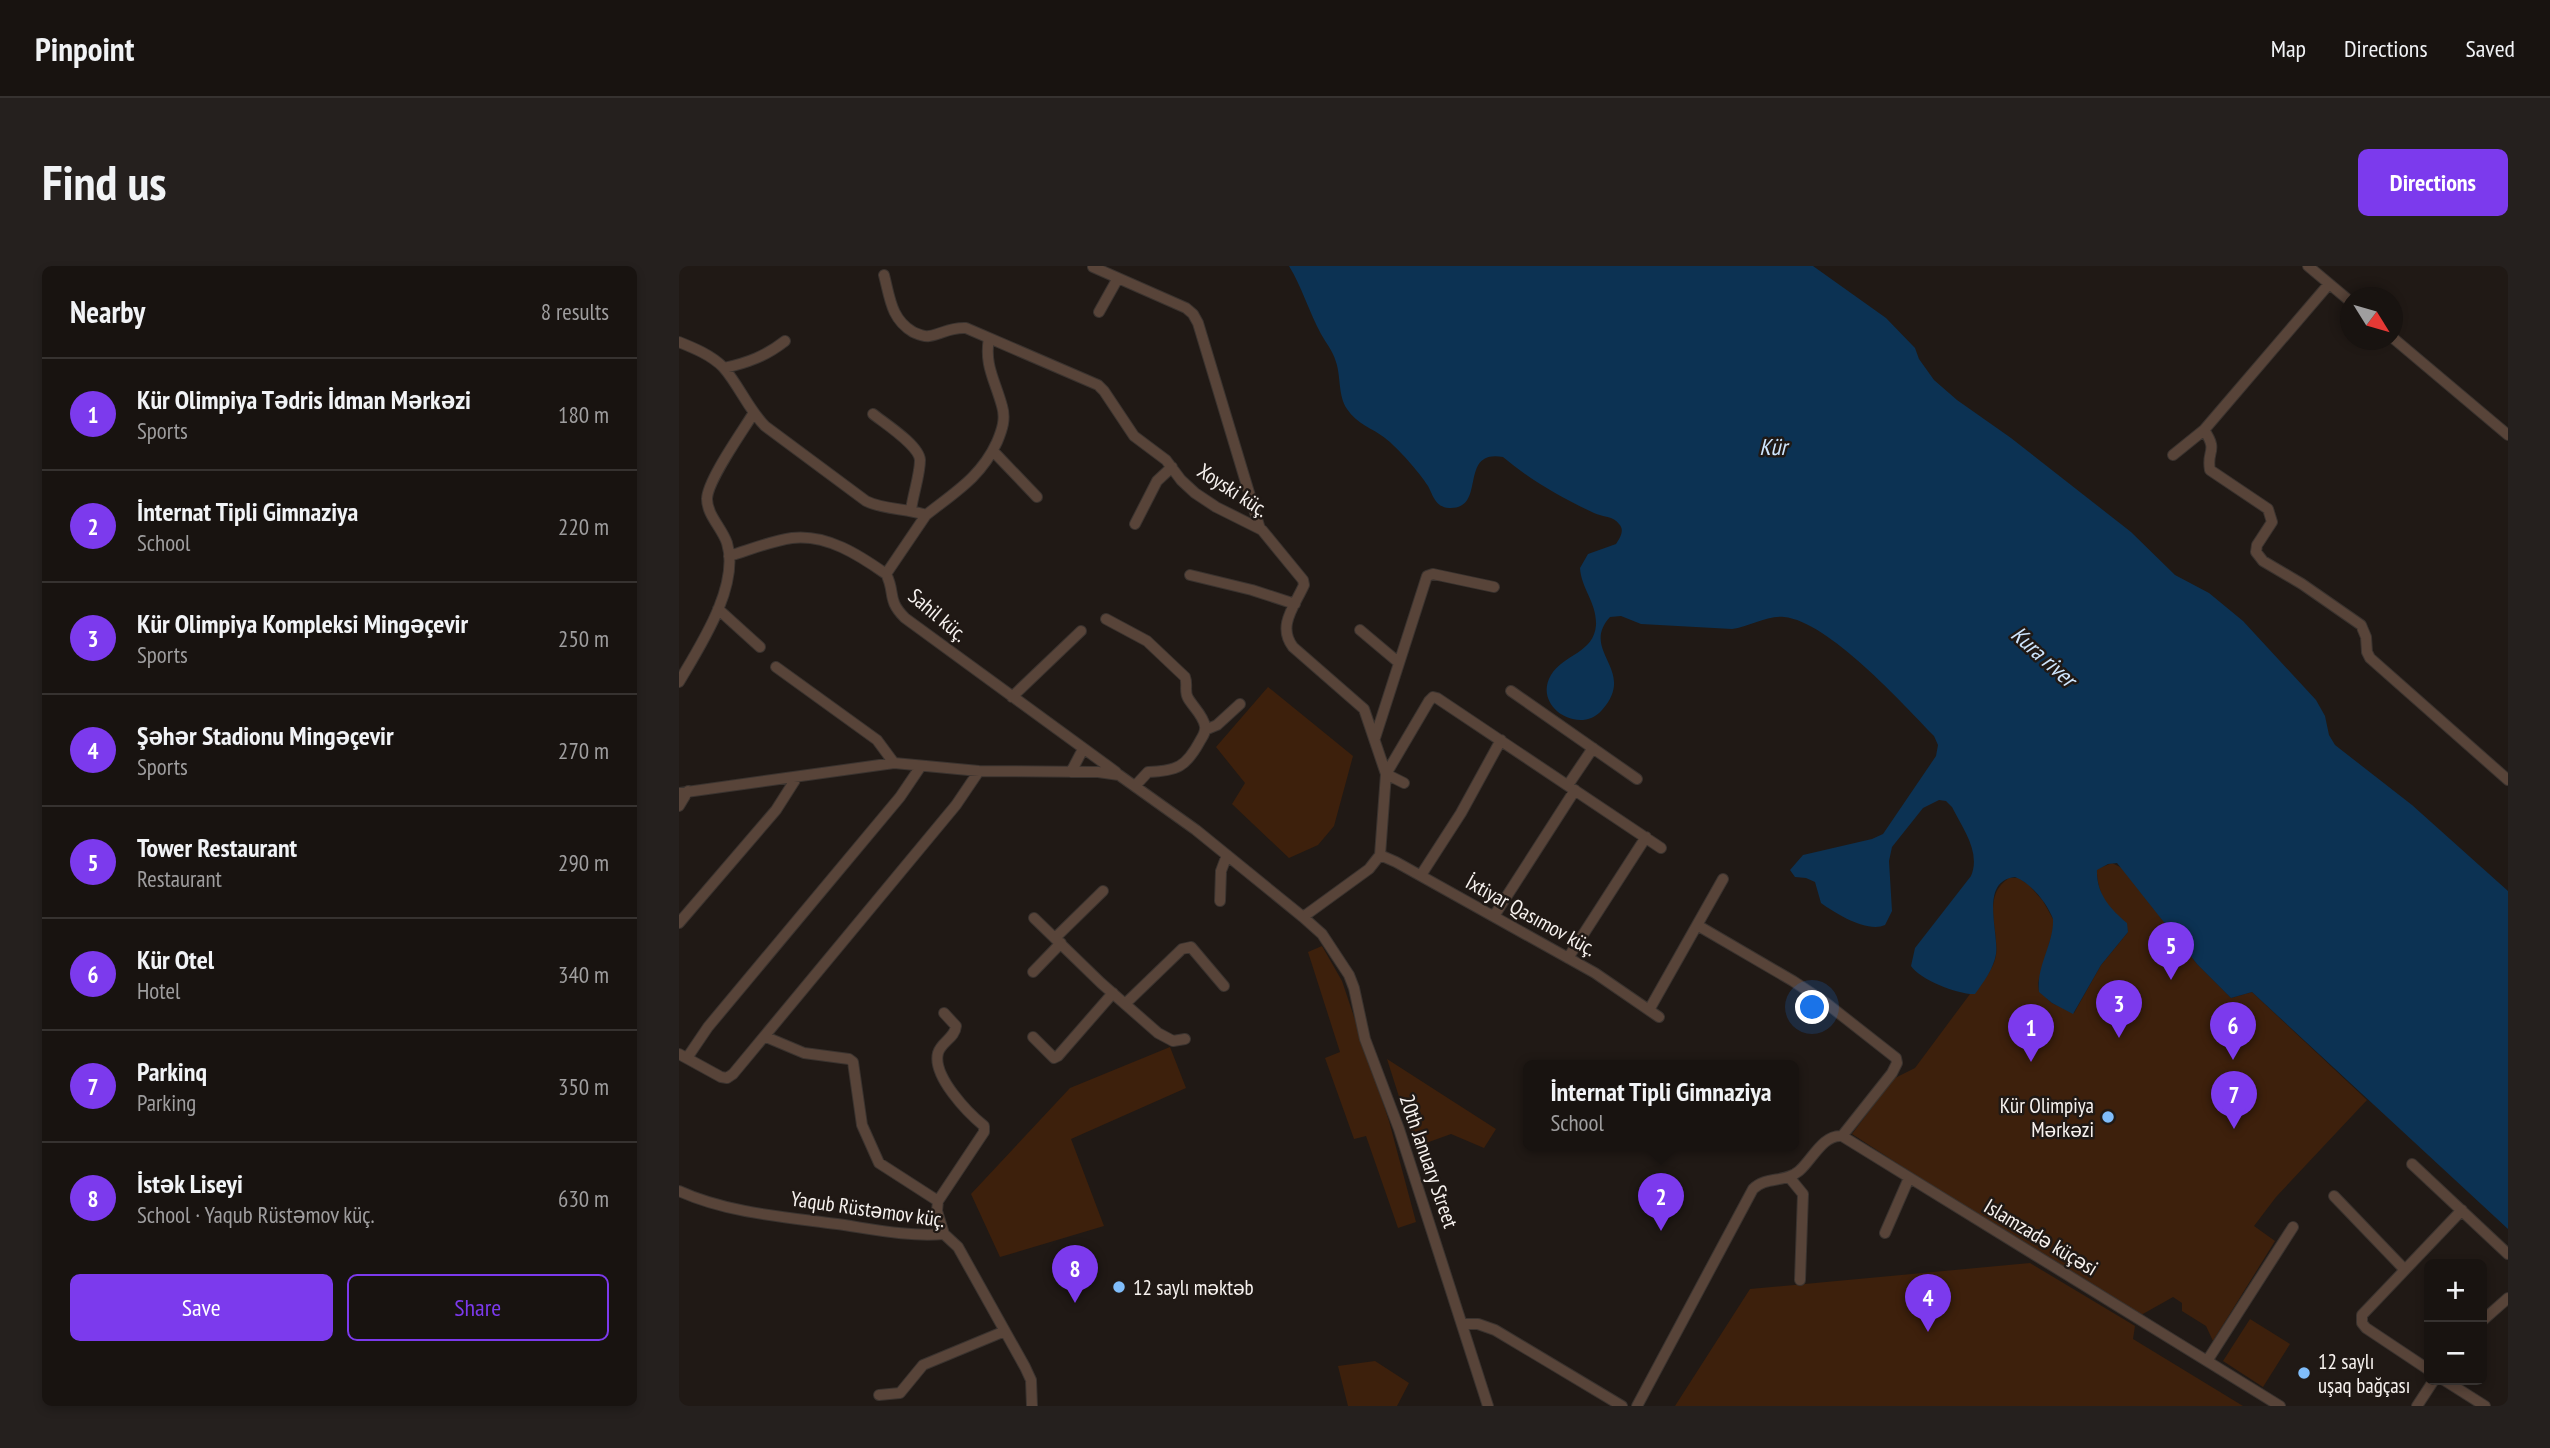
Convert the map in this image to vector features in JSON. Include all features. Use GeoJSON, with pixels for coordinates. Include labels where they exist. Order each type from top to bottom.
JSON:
{"type":"FeatureCollection","features":[{"type":"Feature","properties":{"kind":"street"},"geometry":{"type":"LineString","coordinates":[[2308,266],[2340,293]]}},
{"type":"Feature","properties":{"kind":"street"},"geometry":{"type":"LineString","coordinates":[[1093,267],[1186,308],[1193,314],[1260,529]]}},
{"type":"Feature","properties":{"kind":"street","name":"Xoyski küç."},"geometry":{"type":"LineString","coordinates":[[884,275],[895,315],[900,323],[915,333],[929,337],[954,327],[966,328],[1098,386],[1104,391],[1129,431],[1172,467],[1181,480],[1206,500],[1260,529],[1277,547],[1304,585],[1285,626],[1286,638],[1293,648],[1364,709],[1375,738],[1386,774],[1380,855]]}},
{"type":"Feature","properties":{"kind":"street"},"geometry":{"type":"LineString","coordinates":[[1099,312],[1118,278]]}},
{"type":"Feature","properties":{"kind":"street"},"geometry":{"type":"LineString","coordinates":[[2173,455],[2204,430],[2329,284]]}},
{"type":"Feature","properties":{"kind":"street"},"geometry":{"type":"LineString","coordinates":[[729,556],[792,538],[815,539],[839,545],[886,574],[926,515],[967,484],[981,470],[993,451],[1004,421],[1003,408],[988,365],[989,338]]}},
{"type":"Feature","properties":{"kind":"street"},"geometry":{"type":"LineString","coordinates":[[724,368],[744,364],[768,354],[785,341]]}},
{"type":"Feature","properties":{"kind":"street"},"geometry":{"type":"LineString","coordinates":[[679,342],[700,351],[724,368],[753,414],[765,426],[866,501],[926,515]]}},
{"type":"Feature","properties":{"kind":"street"},"geometry":{"type":"LineString","coordinates":[[2403,347],[2508,435]]}},
{"type":"Feature","properties":{"kind":"street"},"geometry":{"type":"LineString","coordinates":[[679,682],[723,599],[729,556],[727,541],[711,513],[707,499],[710,485],[753,414]]}},
{"type":"Feature","properties":{"kind":"street"},"geometry":{"type":"LineString","coordinates":[[873,414],[907,441],[920,459],[911,510]]}},
{"type":"Feature","properties":{"kind":"street"},"geometry":{"type":"LineString","coordinates":[[2204,430],[2213,443],[2210,470],[2221,480],[2268,509],[2272,517],[2272,522],[2257,545],[2256,552],[2263,561],[2361,625],[2370,659],[2508,780]]}},
{"type":"Feature","properties":{"kind":"street"},"geometry":{"type":"LineString","coordinates":[[993,451],[1037,497]]}},
{"type":"Feature","properties":{"kind":"street"},"geometry":{"type":"LineString","coordinates":[[1135,524],[1157,481],[1172,467]]}},
{"type":"Feature","properties":{"kind":"street","name":"Sahil küç."},"geometry":{"type":"LineString","coordinates":[[886,574],[891,600],[905,618],[1227,855],[1322,934]]}},
{"type":"Feature","properties":{"kind":"street"},"geometry":{"type":"LineString","coordinates":[[1375,738],[1427,576],[1433,574],[1494,587]]}},
{"type":"Feature","properties":{"kind":"street"},"geometry":{"type":"LineString","coordinates":[[1190,575],[1295,604]]}},
{"type":"Feature","properties":{"kind":"street"},"geometry":{"type":"LineString","coordinates":[[718,609],[760,647]]}},
{"type":"Feature","properties":{"kind":"street"},"geometry":{"type":"LineString","coordinates":[[1107,619],[1147,640],[1185,677],[1185,691],[1205,724],[1205,730],[1187,762],[1172,770],[1148,772],[1135,786]]}},
{"type":"Feature","properties":{"kind":"street"},"geometry":{"type":"LineString","coordinates":[[1360,630],[1398,662]]}},
{"type":"Feature","properties":{"kind":"street"},"geometry":{"type":"LineString","coordinates":[[1012,697],[1081,631]]}},
{"type":"Feature","properties":{"kind":"street"},"geometry":{"type":"LineString","coordinates":[[776,667],[877,740],[894,763]]}},
{"type":"Feature","properties":{"kind":"street"},"geometry":{"type":"LineString","coordinates":[[1511,691],[1637,779]]}},
{"type":"Feature","properties":{"kind":"street"},"geometry":{"type":"LineString","coordinates":[[1404,783],[1386,774],[1433,697],[1661,848]]}},
{"type":"Feature","properties":{"kind":"street"},"geometry":{"type":"LineString","coordinates":[[1205,730],[1217,725],[1240,704]]}},
{"type":"Feature","properties":{"kind":"street"},"geometry":{"type":"LineString","coordinates":[[1421,875],[1461,813],[1501,740]]}},
{"type":"Feature","properties":{"kind":"street"},"geometry":{"type":"LineString","coordinates":[[1494,916],[1572,788],[1593,748]]}},
{"type":"Feature","properties":{"kind":"street"},"geometry":{"type":"LineString","coordinates":[[1071,772],[1083,749]]}},
{"type":"Feature","properties":{"kind":"street","name":"Sahil küç."},"geometry":{"type":"LineString","coordinates":[[683,792],[894,763],[979,771],[1098,772],[1119,775]]}},
{"type":"Feature","properties":{"kind":"street"},"geometry":{"type":"LineString","coordinates":[[921,766],[900,797],[683,1056],[727,1078],[766,1037],[956,805],[979,771]]}},
{"type":"Feature","properties":{"kind":"street"},"geometry":{"type":"LineString","coordinates":[[679,923],[776,810],[797,777]]}},
{"type":"Feature","properties":{"kind":"street"},"geometry":{"type":"LineString","coordinates":[[679,806],[683,792]]}},
{"type":"Feature","properties":{"kind":"street"},"geometry":{"type":"LineString","coordinates":[[1568,958],[1646,837]]}},
{"type":"Feature","properties":{"kind":"street"},"geometry":{"type":"LineString","coordinates":[[1220,901],[1221,871],[1227,855]]}},
{"type":"Feature","properties":{"kind":"street"},"geometry":{"type":"LineString","coordinates":[[1303,917],[1369,870],[1380,855]]}},
{"type":"Feature","properties":{"kind":"street","name":"İxtiyar Qasımov küç."},"geometry":{"type":"LineString","coordinates":[[1380,855],[1421,875],[1602,977],[1658,1017]]}},
{"type":"Feature","properties":{"kind":"street"},"geometry":{"type":"LineString","coordinates":[[1649,1010],[1723,879]]}},
{"type":"Feature","properties":{"kind":"street"},"geometry":{"type":"LineString","coordinates":[[1033,972],[1103,891]]}},
{"type":"Feature","properties":{"kind":"street"},"geometry":{"type":"LineString","coordinates":[[1034,918],[1125,1004],[1167,1039],[1185,1039]]}},
{"type":"Feature","properties":{"kind":"street"},"geometry":{"type":"LineString","coordinates":[[1637,1406],[1753,1189],[1760,1183],[1789,1177],[1799,1171],[1829,1139],[1836,1135],[1842,1136],[1897,1063],[1896,1058],[1826,1003],[1697,925]]}},
{"type":"Feature","properties":{"kind":"street","name":"20th January Street"},"geometry":{"type":"LineString","coordinates":[[1322,934],[1354,988],[1365,1039],[1399,1129],[1488,1406]]}},
{"type":"Feature","properties":{"kind":"street"},"geometry":{"type":"LineString","coordinates":[[1125,1004],[1187,947],[1191,947],[1224,986]]}},
{"type":"Feature","properties":{"kind":"street"},"geometry":{"type":"LineString","coordinates":[[1033,1037],[1051,1056],[1058,1056],[1113,993]]}},
{"type":"Feature","properties":{"kind":"street"},"geometry":{"type":"LineString","coordinates":[[944,1013],[956,1026],[956,1031],[938,1052],[937,1058],[945,1082],[950,1091],[984,1126],[984,1132],[938,1201],[937,1211],[944,1234]]}},
{"type":"Feature","properties":{"kind":"street"},"geometry":{"type":"LineString","coordinates":[[766,1037],[804,1053],[849,1059],[853,1062],[862,1125],[879,1163],[938,1201]]}},
{"type":"Feature","properties":{"kind":"street","name":"Islamzadə küçəsi"},"geometry":{"type":"LineString","coordinates":[[1842,1136],[2280,1406]]}},
{"type":"Feature","properties":{"kind":"street"},"geometry":{"type":"LineString","coordinates":[[2412,1164],[2508,1254]]}},
{"type":"Feature","properties":{"kind":"street"},"geometry":{"type":"LineString","coordinates":[[1789,1177],[1803,1194],[1800,1280]]}},
{"type":"Feature","properties":{"kind":"street"},"geometry":{"type":"LineString","coordinates":[[1885,1233],[1909,1178]]}},
{"type":"Feature","properties":{"kind":"street","name":"Yaqub Rüstəmov küç."},"geometry":{"type":"LineString","coordinates":[[679,1191],[706,1201],[787,1217],[913,1235],[944,1234],[958,1247],[1031,1380],[1032,1406]]}},
{"type":"Feature","properties":{"kind":"street"},"geometry":{"type":"LineString","coordinates":[[2334,1196],[2405,1269]]}},
{"type":"Feature","properties":{"kind":"street"},"geometry":{"type":"LineString","coordinates":[[2424,1367],[2366,1328],[2362,1322],[2364,1311],[2462,1210]]}},
{"type":"Feature","properties":{"kind":"street"},"geometry":{"type":"LineString","coordinates":[[2207,1361],[2293,1227]]}},
{"type":"Feature","properties":{"kind":"street"},"geometry":{"type":"LineString","coordinates":[[2487,1317],[2508,1298]]}},
{"type":"Feature","properties":{"kind":"street"},"geometry":{"type":"LineString","coordinates":[[1462,1324],[1478,1324],[1495,1330],[1622,1406]]}},
{"type":"Feature","properties":{"kind":"street"},"geometry":{"type":"LineString","coordinates":[[879,1395],[900,1393],[923,1365],[1005,1331]]}},
{"type":"Feature","properties":{"kind":"street"},"geometry":{"type":"LineString","coordinates":[[2417,1406],[2431,1385]]}},
{"type":"Feature","properties":{"kind":"street"},"geometry":{"type":"LineString","coordinates":[[2452,1385],[2485,1406]]}},
{"type":"Feature","properties":{"kind":"shaded area"},"geometry":{"type":"Polygon","coordinates":[[[1268,687],[1353,756],[1334,826],[1318,845],[1289,858],[1232,804],[1245,783],[1216,747],[1268,687]]]}},
{"type":"Feature","properties":{"kind":"shaded area","name":"Kür Olimpiya Mərkəzi"},"geometry":{"type":"Polygon","coordinates":[[[2112,863],[2122,868],[2197,964],[2231,998],[2252,992],[2367,1100],[2276,1197],[2254,1226],[2275,1241],[2213,1341],[2206,1326],[2182,1311],[2182,1303],[2173,1297],[2141,1315],[1983,1219],[1852,1134],[1893,1079],[1915,1068],[1970,994],[1975,993],[1988,975],[1996,955],[1993,903],[2001,885],[2009,878],[2019,878],[2029,885],[2043,901],[2053,919],[2054,927],[2038,983],[2039,991],[2052,1003],[2074,1013],[2101,965],[2128,932],[2124,922],[2107,905],[2099,885],[2097,869],[2112,863]]]}},
{"type":"Feature","properties":{"kind":"shaded area"},"geometry":{"type":"Polygon","coordinates":[[[1322,946],[1342,981],[1389,1121],[1416,1222],[1398,1228],[1366,1136],[1354,1139],[1325,1058],[1340,1052],[1308,952],[1322,946]]]}},
{"type":"Feature","properties":{"kind":"shaded area"},"geometry":{"type":"Polygon","coordinates":[[[1170,1047],[1186,1088],[1071,1139],[1104,1226],[1000,1257],[971,1194],[1070,1088],[1170,1047]]]}},
{"type":"Feature","properties":{"kind":"shaded area"},"geometry":{"type":"Polygon","coordinates":[[[1387,1059],[1496,1129],[1484,1148],[1451,1134],[1415,1147],[1387,1059]]]}},
{"type":"Feature","properties":{"kind":"shaded area"},"geometry":{"type":"Polygon","coordinates":[[[2030,1263],[2135,1326],[2133,1339],[2243,1406],[1675,1406],[1750,1289],[2030,1263]]]}},
{"type":"Feature","properties":{"kind":"shaded area"},"geometry":{"type":"Polygon","coordinates":[[[2250,1319],[2290,1344],[2263,1387],[2223,1361],[2250,1319]]]}},
{"type":"Feature","properties":{"kind":"shaded area"},"geometry":{"type":"Polygon","coordinates":[[[1375,1361],[1409,1383],[1397,1406],[1348,1406],[1338,1366],[1375,1361]]]}},
{"type":"Feature","properties":{"kind":"water","name":"Kür"},"geometry":{"type":"Polygon","coordinates":[[[1289,266],[1813,266],[1886,318],[1915,348],[1919,359],[1934,380],[1957,400],[2011,438],[2131,532],[2175,575],[2209,593],[2243,621],[2316,700],[2335,745],[2412,805],[2508,891],[2508,1229],[2252,992],[2231,998],[2197,964],[2117,863],[2097,870],[2097,878],[2105,900],[2127,923],[2128,932],[2101,965],[2073,1014],[2052,1003],[2039,992],[2040,973],[2051,937],[2053,919],[2038,894],[2015,877],[2004,881],[1997,888],[1993,909],[1995,959],[1975,994],[1940,986],[1911,966],[1915,948],[1971,876],[1974,867],[1969,841],[1952,807],[1946,801],[1939,800],[1923,808],[1892,847],[1889,861],[1892,911],[1885,925],[1878,927],[1861,924],[1843,917],[1821,903],[1815,882],[1795,877],[1790,870],[1803,855],[1883,834],[1936,756],[1938,745],[1934,736],[1864,666],[1822,633],[1802,622],[1778,617],[1732,629],[1641,624],[1621,616],[1610,617],[1602,629],[1601,640],[1614,683],[1611,696],[1602,710],[1593,717],[1571,719],[1561,714],[1548,698],[1547,687],[1551,675],[1563,662],[1590,642],[1596,625],[1596,617],[1580,568],[1588,554],[1616,544],[1621,534],[1621,526],[1614,519],[1594,513],[1547,488],[1503,457],[1489,457],[1481,462],[1467,500],[1461,506],[1449,508],[1441,505],[1402,454],[1347,409],[1342,398],[1335,358],[1289,266]]]}},
{"type":"Feature","properties":{"kind":"place","name":"Tower Restaurant"},"geometry":{"type":"Point","coordinates":[2171,980]}},
{"type":"Feature","properties":{"kind":"place","name":"Kür Olimpiya Kompleksi Mingəçevir"},"geometry":{"type":"Point","coordinates":[2119,1038]}},
{"type":"Feature","properties":{"kind":"place","name":"Kür Otel"},"geometry":{"type":"Point","coordinates":[2233,1060]}},
{"type":"Feature","properties":{"kind":"place","name":"Kür Olimpiya Tədris İdman Mərkəzi"},"geometry":{"type":"Point","coordinates":[2031,1062]}},
{"type":"Feature","properties":{"kind":"place","name":"Kür Olimpiya Mərkəzi"},"geometry":{"type":"Point","coordinates":[2108,1117]}},
{"type":"Feature","properties":{"kind":"place","name":"Parkinq"},"geometry":{"type":"Point","coordinates":[2234,1129]}},
{"type":"Feature","properties":{"kind":"place","name":"İnternat Tipli Gimnaziya"},"geometry":{"type":"Point","coordinates":[1661,1231]}},
{"type":"Feature","properties":{"kind":"place","name":"12 saylı məktəb"},"geometry":{"type":"Point","coordinates":[1119,1287]}},
{"type":"Feature","properties":{"kind":"place","name":"İstək Liseyi"},"geometry":{"type":"Point","coordinates":[1075,1303]}},
{"type":"Feature","properties":{"kind":"place","name":"Şəhər Stadionu Mingəçevir"},"geometry":{"type":"Point","coordinates":[1928,1332]}},
{"type":"Feature","properties":{"kind":"place","name":"12 saylı uşaq bağçası"},"geometry":{"type":"Point","coordinates":[2304,1373]}},
{"type":"Feature","properties":{"kind":"water label","name":"Kura river"},"geometry":{"type":"Point","coordinates":[2044,656]}}]}
